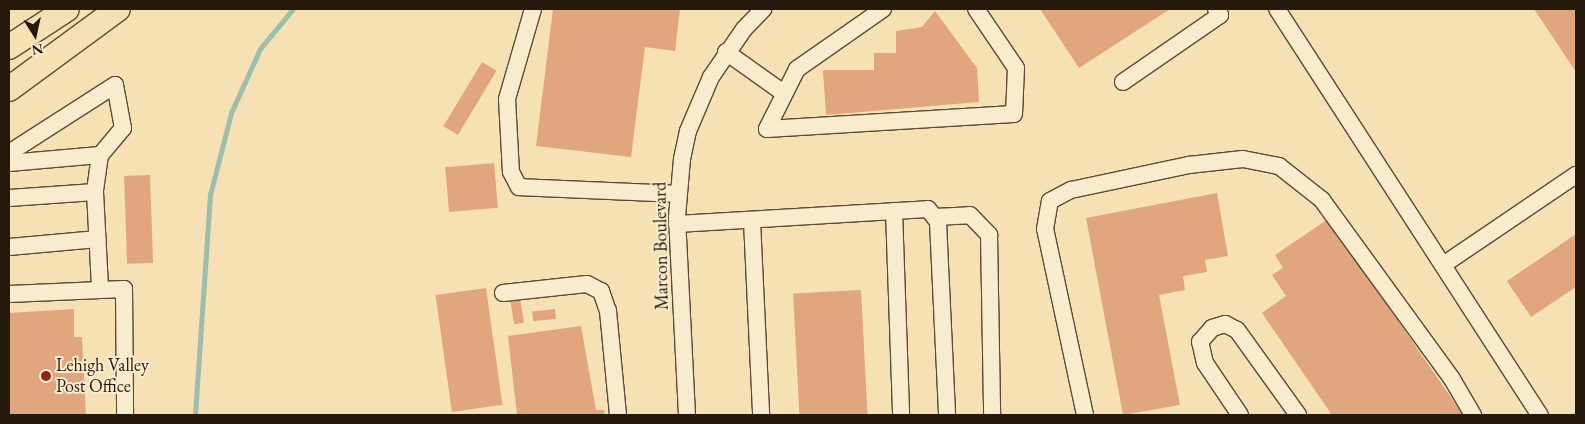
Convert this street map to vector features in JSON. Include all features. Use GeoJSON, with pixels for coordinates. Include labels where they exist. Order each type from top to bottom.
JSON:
{"type":"FeatureCollection","features":[{"type":"Feature","properties":{"kind":"highway"},"geometry":{"type":"LineString","coordinates":[[9,47],[67,9]]}},
{"type":"Feature","properties":{"kind":"highway"},"geometry":{"type":"LineString","coordinates":[[9,73],[107,9]]}},
{"type":"Feature","properties":{"kind":"highway"},"geometry":{"type":"LineString","coordinates":[[9,89],[118,9]]}},
{"type":"Feature","properties":{"kind":"street"},"geometry":{"type":"LineString","coordinates":[[533,9],[507,98],[511,172],[519,187],[677,194]]}},
{"type":"Feature","properties":{"kind":"street"},"geometry":{"type":"LineString","coordinates":[[883,9],[797,69],[782,92],[767,129],[1014,114],[1016,68],[976,9]]}},
{"type":"Feature","properties":{"kind":"street"},"geometry":{"type":"LineString","coordinates":[[1123,82],[1220,15],[1216,9]]}},
{"type":"Feature","properties":{"kind":"street"},"geometry":{"type":"LineString","coordinates":[[1277,9],[1540,415]]}},
{"type":"Feature","properties":{"kind":"street","name":"Marcon Boulevard"},"geometry":{"type":"LineString","coordinates":[[687,415],[677,194],[688,131],[711,77],[726,52],[758,11]]}},
{"type":"Feature","properties":{"kind":"street"},"geometry":{"type":"LineString","coordinates":[[726,52],[782,92]]}},
{"type":"Feature","properties":{"kind":"street"},"geometry":{"type":"LineString","coordinates":[[9,153],[115,85],[123,128],[100,155],[96,192],[100,289]]}},
{"type":"Feature","properties":{"kind":"street"},"geometry":{"type":"LineString","coordinates":[[9,163],[100,155]]}},
{"type":"Feature","properties":{"kind":"street"},"geometry":{"type":"LineString","coordinates":[[1085,415],[1045,229],[1050,201],[1071,190],[1189,165],[1243,159],[1279,166],[1322,200],[1473,415]]}},
{"type":"Feature","properties":{"kind":"street"},"geometry":{"type":"LineString","coordinates":[[1443,265],[1576,175]]}},
{"type":"Feature","properties":{"kind":"street"},"geometry":{"type":"LineString","coordinates":[[9,198],[96,192]]}},
{"type":"Feature","properties":{"kind":"street"},"geometry":{"type":"LineString","coordinates":[[677,224],[752,222],[928,209],[938,222],[947,415]]}},
{"type":"Feature","properties":{"kind":"street"},"geometry":{"type":"LineString","coordinates":[[894,211],[901,415]]}},
{"type":"Feature","properties":{"kind":"street"},"geometry":{"type":"LineString","coordinates":[[935,217],[970,215],[989,235],[992,415]]}},
{"type":"Feature","properties":{"kind":"street"},"geometry":{"type":"LineString","coordinates":[[752,222],[761,415]]}},
{"type":"Feature","properties":{"kind":"street"},"geometry":{"type":"LineString","coordinates":[[9,247],[98,239]]}},
{"type":"Feature","properties":{"kind":"street"},"geometry":{"type":"LineString","coordinates":[[503,293],[587,284],[601,292],[608,311],[618,415]]}},
{"type":"Feature","properties":{"kind":"street"},"geometry":{"type":"LineString","coordinates":[[9,294],[124,289],[125,415]]}},
{"type":"Feature","properties":{"kind":"street"},"geometry":{"type":"LineString","coordinates":[[1240,415],[1205,363],[1200,342],[1212,328],[1225,324],[1237,330],[1298,415]]}},
{"type":"Feature","properties":{"kind":"building"},"geometry":{"type":"Polygon","coordinates":[[[553,9],[680,9],[675,51],[645,47],[631,157],[536,146],[553,9]]]}},
{"type":"Feature","properties":{"kind":"building"},"geometry":{"type":"Polygon","coordinates":[[[1040,9],[1170,9],[1079,68],[1040,9]]]}},
{"type":"Feature","properties":{"kind":"building"},"geometry":{"type":"Polygon","coordinates":[[[1534,9],[1576,9],[1576,72],[1534,9]]]}},
{"type":"Feature","properties":{"kind":"building"},"geometry":{"type":"Polygon","coordinates":[[[935,11],[977,68],[979,102],[826,115],[823,70],[874,70],[874,53],[896,53],[896,31],[922,27],[935,11]]]}},
{"type":"Feature","properties":{"kind":"building"},"geometry":{"type":"Polygon","coordinates":[[[482,62],[497,71],[458,135],[443,126],[482,62]]]}},
{"type":"Feature","properties":{"kind":"building"},"geometry":{"type":"Polygon","coordinates":[[[494,163],[498,208],[449,212],[445,167],[494,163]]]}},
{"type":"Feature","properties":{"kind":"building"},"geometry":{"type":"Polygon","coordinates":[[[150,175],[153,263],[127,264],[124,176],[150,175]]]}},
{"type":"Feature","properties":{"kind":"building"},"geometry":{"type":"Polygon","coordinates":[[[1217,193],[1228,256],[1205,260],[1207,272],[1183,276],[1185,290],[1159,295],[1180,405],[1123,415],[1086,218],[1217,193]]]}},
{"type":"Feature","properties":{"kind":"building"},"geometry":{"type":"Polygon","coordinates":[[[1328,219],[1463,415],[1332,415],[1262,313],[1286,296],[1272,275],[1283,268],[1275,255],[1328,219]]]}},
{"type":"Feature","properties":{"kind":"building"},"geometry":{"type":"Polygon","coordinates":[[[1576,234],[1576,287],[1531,317],[1507,281],[1576,234]]]}},
{"type":"Feature","properties":{"kind":"building"},"geometry":{"type":"Polygon","coordinates":[[[486,288],[502,405],[452,412],[435,295],[486,288]]]}},
{"type":"Feature","properties":{"kind":"building"},"geometry":{"type":"Polygon","coordinates":[[[861,290],[868,415],[799,415],[793,294],[861,290]]]}},
{"type":"Feature","properties":{"kind":"building"},"geometry":{"type":"Polygon","coordinates":[[[520,298],[524,323],[514,324],[510,300],[520,298]]]}},
{"type":"Feature","properties":{"kind":"building","name":"Lehigh Valley Post Office"},"geometry":{"type":"Polygon","coordinates":[[[74,309],[74,337],[82,337],[86,415],[9,415],[9,313],[74,309]]]}},
{"type":"Feature","properties":{"kind":"building"},"geometry":{"type":"Polygon","coordinates":[[[555,309],[556,319],[533,321],[532,311],[555,309]]]}},
{"type":"Feature","properties":{"kind":"building"},"geometry":{"type":"Polygon","coordinates":[[[581,326],[596,410],[604,410],[605,415],[517,415],[508,336],[581,326]]]}},
{"type":"Feature","properties":{"kind":"waterway"},"geometry":{"type":"LineString","coordinates":[[195,415],[210,195],[231,113],[260,49],[293,9]]}},
{"type":"Feature","properties":{"kind":"place","name":"Lehigh Valley Post Office"},"geometry":{"type":"Point","coordinates":[46,376]}}]}
